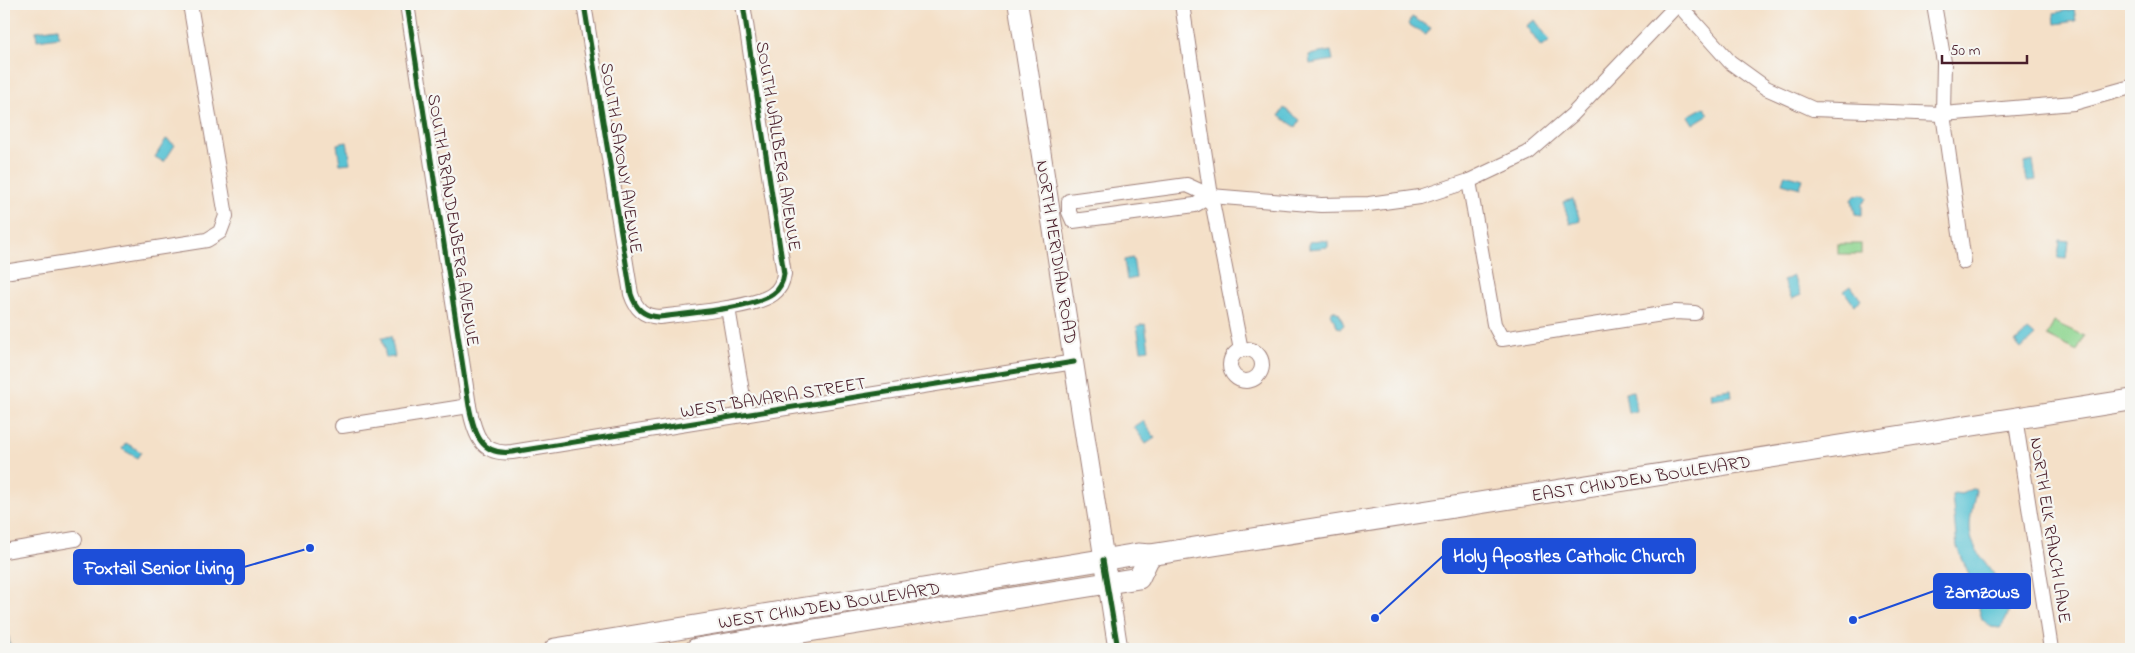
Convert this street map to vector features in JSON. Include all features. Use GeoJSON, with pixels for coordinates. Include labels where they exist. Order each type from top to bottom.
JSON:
{"type":"FeatureCollection","features":[{"type":"Feature","properties":{"kind":"main road","name":"EAST CHINDEN BOULEVARD"},"geometry":{"type":"LineString","coordinates":[[1103,560],[1138,554],[1150,556],[2131,400]]}},
{"type":"Feature","properties":{"kind":"main road"},"geometry":{"type":"LineString","coordinates":[[1107,583],[1139,578],[1150,556]]}},
{"type":"Feature","properties":{"kind":"main road","name":"WEST CHINDEN BOULEVARD"},"geometry":{"type":"LineString","coordinates":[[555,649],[1103,560]]}},
{"type":"Feature","properties":{"kind":"main road","name":"WEST CHINDEN BOULEVARD"},"geometry":{"type":"LineString","coordinates":[[696,649],[1107,583]]}},
{"type":"Feature","properties":{"kind":"street"},"geometry":{"type":"LineString","coordinates":[[4,272],[207,240],[220,232],[226,216],[190,4]]}},
{"type":"Feature","properties":{"kind":"street","name":"SOUTH BRANDENBERG AVENUE"},"geometry":{"type":"LineString","coordinates":[[408,4],[469,406],[475,431],[480,440]]}},
{"type":"Feature","properties":{"kind":"street","name":"SOUTH SAXONY AVENUE"},"geometry":{"type":"LineString","coordinates":[[584,4],[631,294],[637,309],[650,316],[658,317],[728,308]]}},
{"type":"Feature","properties":{"kind":"street","name":"SOUTH WALLBERG AVENUE"},"geometry":{"type":"LineString","coordinates":[[728,308],[763,300],[778,290],[783,283],[784,274],[743,4]]}},
{"type":"Feature","properties":{"kind":"street","name":"NORTH MERIDIAN ROAD"},"geometry":{"type":"LineString","coordinates":[[1018,4],[1061,214],[1074,362],[1118,649]]}},
{"type":"Feature","properties":{"kind":"street"},"geometry":{"type":"LineString","coordinates":[[1182,4],[1211,196],[1241,350]]}},
{"type":"Feature","properties":{"kind":"street"},"geometry":{"type":"LineString","coordinates":[[1211,196],[1195,205],[1073,222],[1061,214],[1069,201],[1187,185],[1211,196],[1321,205],[1369,204],[1420,197],[1469,181],[1528,153],[1572,115],[1678,4],[1730,62],[1766,88],[1813,109],[1943,114],[2074,104],[2131,88]]}},
{"type":"Feature","properties":{"kind":"street"},"geometry":{"type":"LineString","coordinates":[[1934,4],[1944,62],[1943,114],[1964,262]]}},
{"type":"Feature","properties":{"kind":"street"},"geometry":{"type":"LineString","coordinates":[[1469,181],[1494,324],[1502,339],[1675,312],[1695,313]]}},
{"type":"Feature","properties":{"kind":"street"},"geometry":{"type":"LineString","coordinates":[[728,308],[746,415]]}},
{"type":"Feature","properties":{"kind":"street","name":"WEST BAVARIA STREET"},"geometry":{"type":"LineString","coordinates":[[480,440],[495,452],[503,453],[1074,362]]}},
{"type":"Feature","properties":{"kind":"street"},"geometry":{"type":"LineString","coordinates":[[342,426],[469,406]]}},
{"type":"Feature","properties":{"kind":"street","name":"NORTH ELK RANCH LANE"},"geometry":{"type":"LineString","coordinates":[[2015,417],[2051,649]]}},
{"type":"Feature","properties":{"kind":"street"},"geometry":{"type":"LineString","coordinates":[[4,550],[75,539]]}},
{"type":"Feature","properties":{"kind":"green space"},"geometry":{"type":"Polygon","coordinates":[[[1838,244],[1861,244],[1861,254],[1838,254],[1838,244]]]}},
{"type":"Feature","properties":{"kind":"green space"},"geometry":{"type":"Polygon","coordinates":[[[2054,322],[2084,336],[2077,351],[2047,336],[2054,322]]]}},
{"type":"Feature","properties":{"kind":"water"},"geometry":{"type":"Polygon","coordinates":[[[2074,9],[2076,21],[2055,24],[2054,13],[2074,9]]]}},
{"type":"Feature","properties":{"kind":"water"},"geometry":{"type":"Polygon","coordinates":[[[1412,17],[1431,28],[1426,35],[1408,24],[1412,17]]]}},
{"type":"Feature","properties":{"kind":"water"},"geometry":{"type":"Polygon","coordinates":[[[1535,20],[1550,41],[1541,47],[1526,26],[1535,20]]]}},
{"type":"Feature","properties":{"kind":"water"},"geometry":{"type":"Polygon","coordinates":[[[58,28],[59,37],[37,40],[36,31],[58,28]]]}},
{"type":"Feature","properties":{"kind":"water"},"geometry":{"type":"Polygon","coordinates":[[[1331,51],[1333,60],[1310,64],[1309,55],[1331,51]]]}},
{"type":"Feature","properties":{"kind":"water"},"geometry":{"type":"Polygon","coordinates":[[[1704,107],[1709,114],[1693,124],[1688,116],[1704,107]]]}},
{"type":"Feature","properties":{"kind":"water"},"geometry":{"type":"Polygon","coordinates":[[[1284,108],[1300,120],[1296,127],[1279,116],[1284,108]]]}},
{"type":"Feature","properties":{"kind":"water"},"geometry":{"type":"Polygon","coordinates":[[[166,139],[175,145],[164,162],[155,157],[166,139]]]}},
{"type":"Feature","properties":{"kind":"water"},"geometry":{"type":"Polygon","coordinates":[[[347,142],[351,163],[340,164],[337,144],[347,142]]]}},
{"type":"Feature","properties":{"kind":"water"},"geometry":{"type":"Polygon","coordinates":[[[2033,161],[2036,180],[2027,181],[2024,163],[2033,161]]]}},
{"type":"Feature","properties":{"kind":"water"},"geometry":{"type":"Polygon","coordinates":[[[1785,174],[1803,179],[1800,188],[1782,183],[1785,174]]]}},
{"type":"Feature","properties":{"kind":"water"},"geometry":{"type":"Polygon","coordinates":[[[1861,194],[1866,196],[1867,199],[1862,204],[1862,215],[1855,214],[1852,200],[1855,196],[1861,194]]]}},
{"type":"Feature","properties":{"kind":"water"},"geometry":{"type":"Polygon","coordinates":[[[1573,199],[1580,221],[1570,224],[1563,202],[1573,199]]]}},
{"type":"Feature","properties":{"kind":"water"},"geometry":{"type":"Polygon","coordinates":[[[2060,240],[2069,241],[2067,259],[2058,258],[2060,240]]]}},
{"type":"Feature","properties":{"kind":"water"},"geometry":{"type":"Polygon","coordinates":[[[1328,241],[1328,247],[1309,249],[1309,242],[1328,241]]]}},
{"type":"Feature","properties":{"kind":"water"},"geometry":{"type":"Polygon","coordinates":[[[1133,258],[1136,278],[1127,280],[1124,260],[1133,258]]]}},
{"type":"Feature","properties":{"kind":"water"},"geometry":{"type":"Polygon","coordinates":[[[1793,276],[1801,295],[1792,299],[1783,281],[1793,276]]]}},
{"type":"Feature","properties":{"kind":"water"},"geometry":{"type":"Polygon","coordinates":[[[1851,286],[1861,300],[1854,305],[1844,291],[1851,286]]]}},
{"type":"Feature","properties":{"kind":"water"},"geometry":{"type":"Polygon","coordinates":[[[1333,310],[1339,313],[1344,325],[1341,328],[1337,327],[1335,320],[1330,314],[1333,310]]]}},
{"type":"Feature","properties":{"kind":"water"},"geometry":{"type":"Polygon","coordinates":[[[1145,324],[1149,349],[1141,350],[1137,326],[1145,324]]]}},
{"type":"Feature","properties":{"kind":"water"},"geometry":{"type":"Polygon","coordinates":[[[2028,330],[2035,336],[2021,349],[2015,342],[2028,330]]]}},
{"type":"Feature","properties":{"kind":"water"},"geometry":{"type":"Polygon","coordinates":[[[391,336],[395,357],[386,358],[382,338],[391,336]]]}},
{"type":"Feature","properties":{"kind":"water"},"geometry":{"type":"Polygon","coordinates":[[[1731,389],[1732,396],[1711,399],[1710,392],[1731,389]]]}},
{"type":"Feature","properties":{"kind":"water"},"geometry":{"type":"Polygon","coordinates":[[[1634,391],[1637,411],[1628,413],[1625,392],[1634,391]]]}},
{"type":"Feature","properties":{"kind":"water"},"geometry":{"type":"Polygon","coordinates":[[[1143,421],[1155,438],[1146,444],[1134,427],[1143,421]]]}},
{"type":"Feature","properties":{"kind":"water"},"geometry":{"type":"Polygon","coordinates":[[[126,443],[141,452],[137,458],[122,449],[126,443]]]}},
{"type":"Feature","properties":{"kind":"water"},"geometry":{"type":"Polygon","coordinates":[[[1975,488],[1970,520],[1971,537],[2005,593],[2008,605],[2007,616],[2000,628],[1991,627],[1982,619],[1968,572],[1957,547],[1952,495],[1954,493],[1961,494],[1975,488]]]}},
{"type":"Feature","properties":{"kind":"water"},"geometry":{"type":"Polygon","coordinates":[[[4,626],[7,626],[10,646],[4,647],[4,626]]]}},
{"type":"Feature","properties":{"kind":"cycle path"},"geometry":{"type":"LineString","coordinates":[[407,4],[469,406],[476,433],[480,440],[492,450],[512,452],[1074,362]]}},
{"type":"Feature","properties":{"kind":"cycle path"},"geometry":{"type":"LineString","coordinates":[[584,4],[631,294],[635,304],[641,311],[659,317],[718,310],[751,303],[773,294],[783,280],[784,274],[743,4]]}},
{"type":"Feature","properties":{"kind":"cycle path"},"geometry":{"type":"LineString","coordinates":[[1103,560],[1118,649]]}},
{"type":"Feature","properties":{"kind":"place","name":"Foxtail Senior Living"},"geometry":{"type":"Point","coordinates":[310,548]}},
{"type":"Feature","properties":{"kind":"place","name":"Holy Apostles Catholic Church"},"geometry":{"type":"Point","coordinates":[1375,618]}},
{"type":"Feature","properties":{"kind":"place","name":"Zamzows"},"geometry":{"type":"Point","coordinates":[1853,620]}}]}
